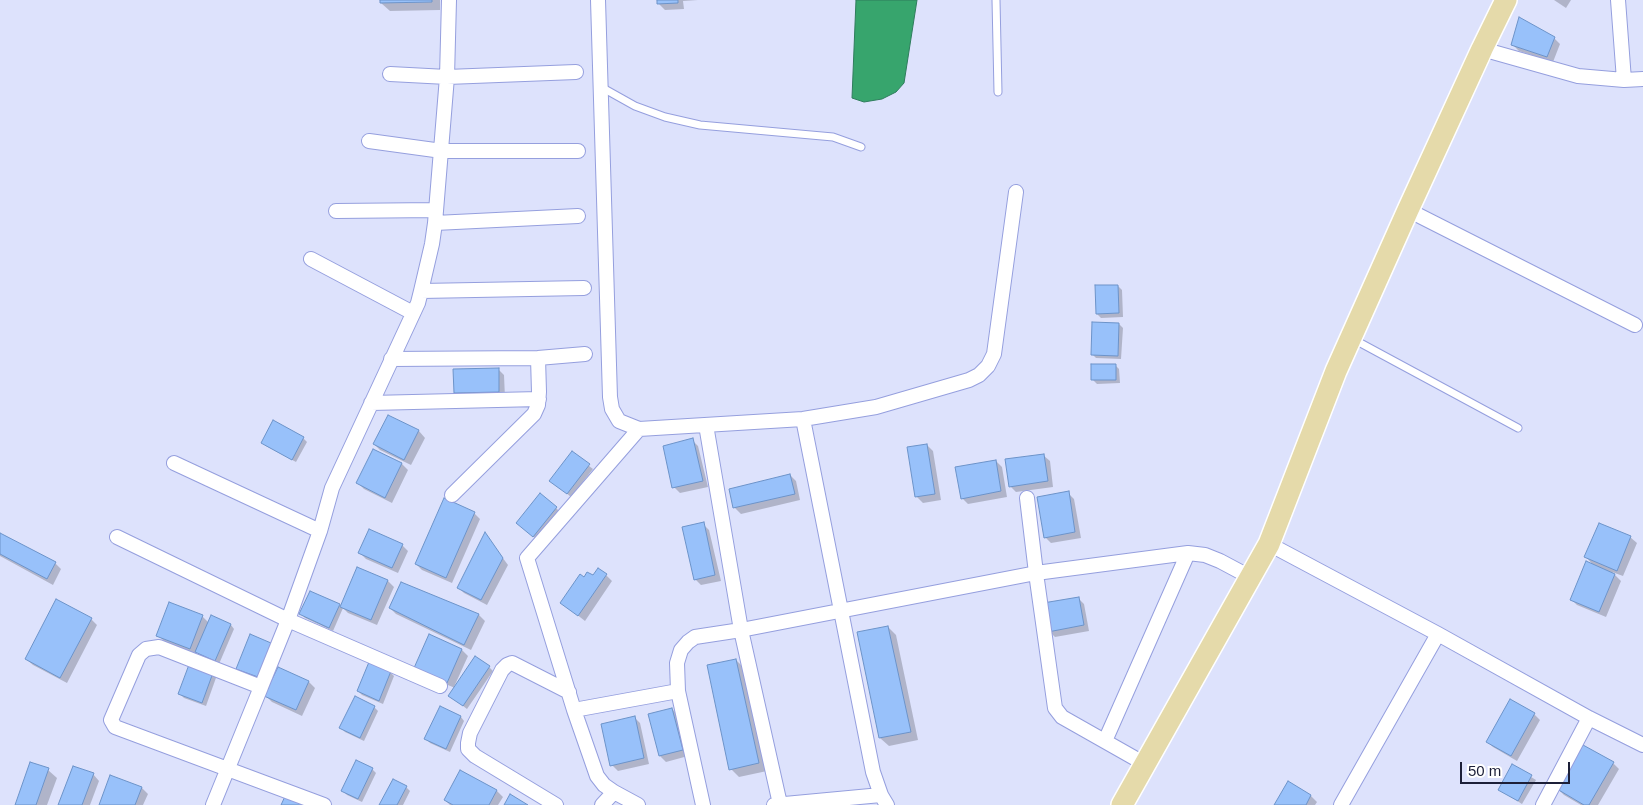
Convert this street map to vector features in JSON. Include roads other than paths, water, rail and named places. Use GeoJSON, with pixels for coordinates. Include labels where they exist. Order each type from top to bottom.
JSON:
{"type":"FeatureCollection","features":[{"type":"Feature","properties":{"kind":"main road"},"geometry":{"type":"LineString","coordinates":[[1122,805],[1135,758],[1269,544],[1336,371],[1408,210],[1506,0]]}},
{"type":"Feature","properties":{"kind":"street"},"geometry":{"type":"LineString","coordinates":[[213,805],[288,620],[320,531],[332,488],[413,313],[421,291],[432,244],[436,216],[448,77],[449,0]]}},
{"type":"Feature","properties":{"kind":"street"},"geometry":{"type":"LineString","coordinates":[[598,0],[598,56],[601,87],[610,397],[612,409],[619,421],[639,429],[803,419],[876,407],[960,383],[979,375],[988,366],[994,354],[1016,192]]}},
{"type":"Feature","properties":{"kind":"street"},"geometry":{"type":"LineString","coordinates":[[1618,0],[1624,80]]}},
{"type":"Feature","properties":{"kind":"street"},"geometry":{"type":"LineString","coordinates":[[1482,49],[1578,76],[1624,80],[1643,79]]}},
{"type":"Feature","properties":{"kind":"street"},"geometry":{"type":"LineString","coordinates":[[390,74],[448,77],[576,72]]}},
{"type":"Feature","properties":{"kind":"street"},"geometry":{"type":"LineString","coordinates":[[369,141],[442,151],[578,151]]}},
{"type":"Feature","properties":{"kind":"street"},"geometry":{"type":"LineString","coordinates":[[1408,210],[1635,325]]}},
{"type":"Feature","properties":{"kind":"street"},"geometry":{"type":"LineString","coordinates":[[336,211],[436,216],[578,216]]}},
{"type":"Feature","properties":{"kind":"street"},"geometry":{"type":"LineString","coordinates":[[311,259],[413,313]]}},
{"type":"Feature","properties":{"kind":"street"},"geometry":{"type":"LineString","coordinates":[[421,291],[584,288]]}},
{"type":"Feature","properties":{"kind":"street"},"geometry":{"type":"LineString","coordinates":[[391,359],[538,358],[585,354]]}},
{"type":"Feature","properties":{"kind":"street"},"geometry":{"type":"LineString","coordinates":[[452,495],[534,414],[539,399],[538,358]]}},
{"type":"Feature","properties":{"kind":"street"},"geometry":{"type":"LineString","coordinates":[[371,403],[539,399]]}},
{"type":"Feature","properties":{"kind":"street"},"geometry":{"type":"LineString","coordinates":[[706,425],[741,630],[777,804],[884,800],[873,772],[803,419]]}},
{"type":"Feature","properties":{"kind":"street"},"geometry":{"type":"LineString","coordinates":[[638,805],[604,785],[597,776],[574,710],[527,558],[639,429]]}},
{"type":"Feature","properties":{"kind":"street"},"geometry":{"type":"LineString","coordinates":[[174,463],[320,531]]}},
{"type":"Feature","properties":{"kind":"street"},"geometry":{"type":"LineString","coordinates":[[1027,498],[1056,708],[1062,718],[1135,758]]}},
{"type":"Feature","properties":{"kind":"street"},"geometry":{"type":"LineString","coordinates":[[118,536],[288,620],[440,686]]}},
{"type":"Feature","properties":{"kind":"street"},"geometry":{"type":"LineString","coordinates":[[1269,544],[1438,634],[1588,718],[1643,745]]}},
{"type":"Feature","properties":{"kind":"street"},"geometry":{"type":"LineString","coordinates":[[1105,742],[1188,553]]}},
{"type":"Feature","properties":{"kind":"street"},"geometry":{"type":"LineString","coordinates":[[704,805],[678,692],[677,663],[682,650],[695,637],[741,630],[1036,573],[1188,553],[1205,555],[1250,576]]}},
{"type":"Feature","properties":{"kind":"street"},"geometry":{"type":"LineString","coordinates":[[1341,805],[1438,634]]}},
{"type":"Feature","properties":{"kind":"street"},"geometry":{"type":"LineString","coordinates":[[261,687],[159,647],[146,649],[139,655],[111,720],[115,727],[124,732],[214,765],[228,768],[324,805]]}},
{"type":"Feature","properties":{"kind":"street"},"geometry":{"type":"LineString","coordinates":[[556,805],[475,756],[468,749],[468,743],[470,733],[502,670],[507,665],[512,663],[569,692]]}},
{"type":"Feature","properties":{"kind":"street"},"geometry":{"type":"LineString","coordinates":[[574,710],[678,692]]}},
{"type":"Feature","properties":{"kind":"street"},"geometry":{"type":"LineString","coordinates":[[1542,805],[1588,718]]}},
{"type":"Feature","properties":{"kind":"street"},"geometry":{"type":"LineString","coordinates":[[602,805],[614,792]]}},
{"type":"Feature","properties":{"kind":"lane"},"geometry":{"type":"LineString","coordinates":[[996,0],[998,92]]}},
{"type":"Feature","properties":{"kind":"lane"},"geometry":{"type":"LineString","coordinates":[[601,87],[635,106],[665,117],[700,125],[833,137],[861,147]]}},
{"type":"Feature","properties":{"kind":"lane"},"geometry":{"type":"LineString","coordinates":[[1351,338],[1518,428]]}}]}
